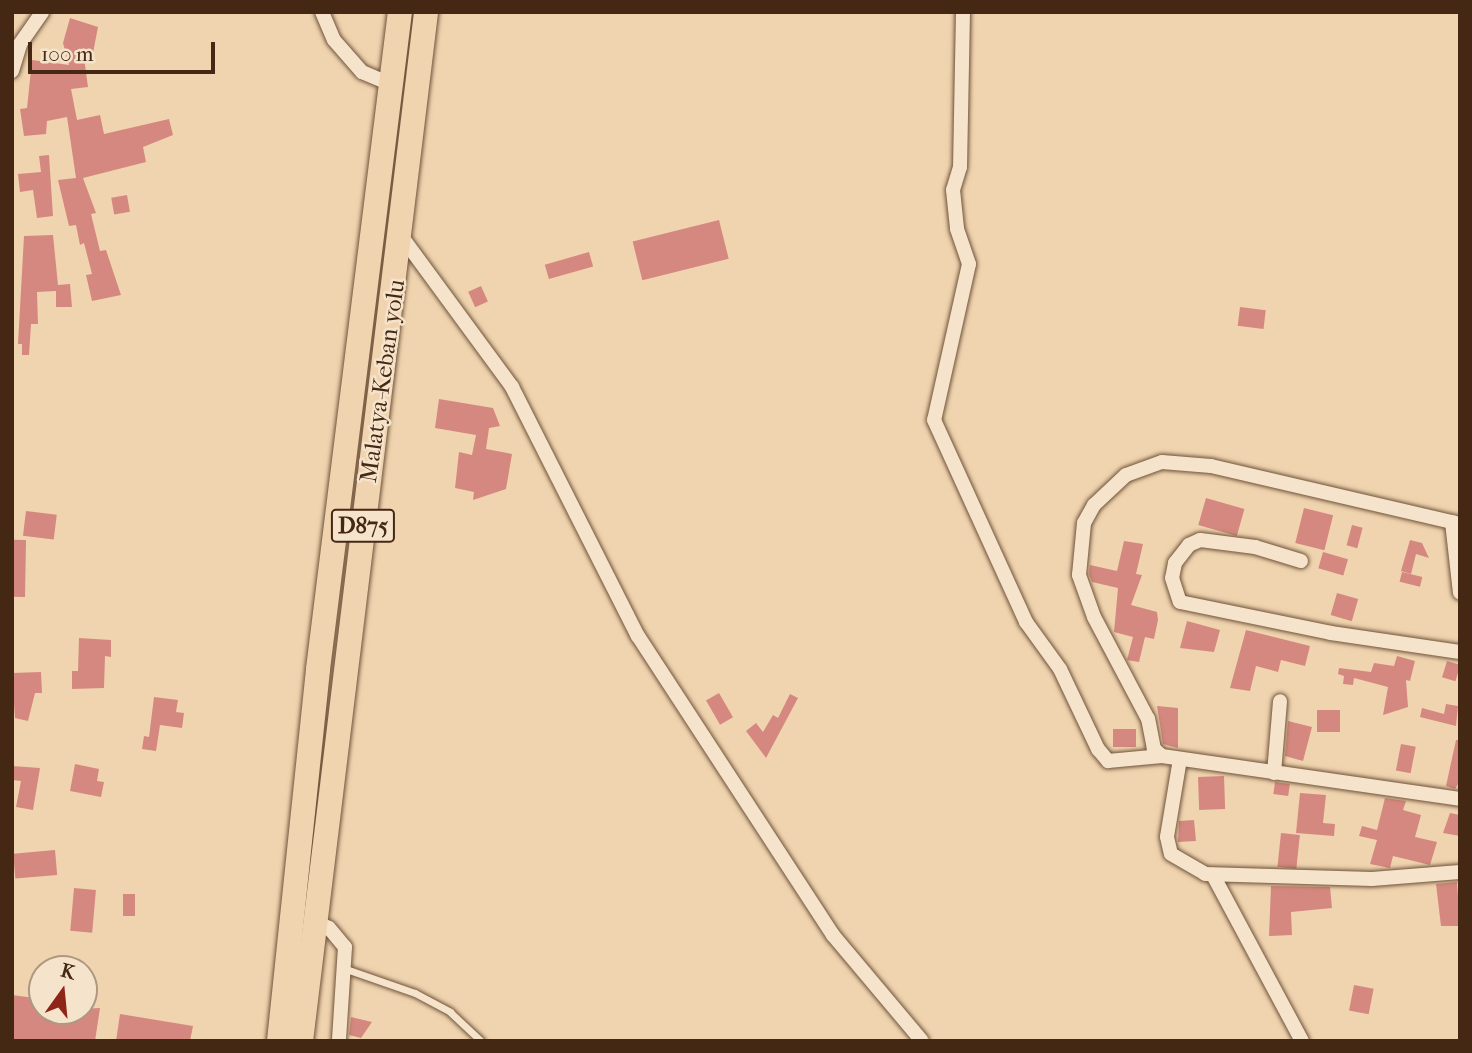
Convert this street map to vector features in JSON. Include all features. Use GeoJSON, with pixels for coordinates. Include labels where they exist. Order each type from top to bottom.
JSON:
{"type":"FeatureCollection","features":[{"type":"Feature","properties":{"kind":"highway","name":"Malatya-Keban yolu"},"geometry":{"type":"LineString","coordinates":[[279,1041],[318,669],[400,12]]}},
{"type":"Feature","properties":{"kind":"highway","name":"Malatya-Keban yolu"},"geometry":{"type":"LineString","coordinates":[[301,1041],[337,726],[402,237],[426,12]]}},
{"type":"Feature","properties":{"kind":"street"},"geometry":{"type":"LineString","coordinates":[[12,71],[20,44],[42,12]]}},
{"type":"Feature","properties":{"kind":"street"},"geometry":{"type":"LineString","coordinates":[[322,12],[334,40],[362,72],[392,85]]}},
{"type":"Feature","properties":{"kind":"street"},"geometry":{"type":"LineString","coordinates":[[963,12],[960,167],[953,190],[957,229],[969,264],[934,420],[1026,622],[1060,669],[1098,749],[1108,761],[1162,756],[1460,799]]}},
{"type":"Feature","properties":{"kind":"street"},"geometry":{"type":"LineString","coordinates":[[402,237],[512,387],[638,636],[833,935],[922,1041]]}},
{"type":"Feature","properties":{"kind":"street"},"geometry":{"type":"LineString","coordinates":[[1162,756],[1154,749],[1148,719],[1094,617],[1079,575],[1084,523],[1110,488],[1146,465],[1184,463],[1456,523],[1460,593]]}},
{"type":"Feature","properties":{"kind":"street"},"geometry":{"type":"LineString","coordinates":[[1301,561],[1255,547],[1200,540],[1189,545],[1175,563],[1172,578],[1180,603],[1331,633],[1460,652]]}},
{"type":"Feature","properties":{"kind":"street"},"geometry":{"type":"LineString","coordinates":[[1274,773],[1280,701]]}},
{"type":"Feature","properties":{"kind":"street"},"geometry":{"type":"LineString","coordinates":[[1180,758],[1167,837],[1171,854],[1184,865],[1213,875],[1295,873],[1372,879],[1460,872]]}},
{"type":"Feature","properties":{"kind":"street"},"geometry":{"type":"LineString","coordinates":[[1213,875],[1302,1041]]}},
{"type":"Feature","properties":{"kind":"street"},"geometry":{"type":"LineString","coordinates":[[316,922],[339,937],[345,947],[346,969],[339,1041]]}},
{"type":"Feature","properties":{"kind":"lane"},"geometry":{"type":"LineString","coordinates":[[346,969],[415,993],[450,1012],[481,1041]]}},
{"type":"Feature","properties":{"kind":"building"},"geometry":{"type":"Polygon","coordinates":[[[70,18],[98,27],[93,53],[83,50],[88,87],[71,89],[77,120],[100,115],[104,134],[169,119],[173,135],[143,147],[146,162],[83,178],[96,213],[91,214],[100,251],[106,250],[121,295],[92,301],[86,275],[92,274],[84,243],[80,245],[76,225],[69,226],[58,180],[76,178],[67,117],[47,121],[46,134],[24,136],[20,109],[27,108],[32,60],[69,65],[63,43],[70,18]]]}},
{"type":"Feature","properties":{"kind":"building"},"geometry":{"type":"Polygon","coordinates":[[[49,155],[53,216],[37,218],[33,190],[20,192],[18,174],[41,172],[39,156],[49,155]]]}},
{"type":"Feature","properties":{"kind":"building"},"geometry":{"type":"Polygon","coordinates":[[[127,195],[130,212],[114,215],[111,198],[127,195]]]}},
{"type":"Feature","properties":{"kind":"building"},"geometry":{"type":"Polygon","coordinates":[[[719,220],[729,259],[642,280],[633,242],[719,220]]]}},
{"type":"Feature","properties":{"kind":"building"},"geometry":{"type":"Polygon","coordinates":[[[53,235],[58,285],[70,284],[72,307],[56,307],[56,291],[37,292],[38,324],[31,324],[29,355],[22,355],[22,344],[18,344],[24,236],[53,235]]]}},
{"type":"Feature","properties":{"kind":"building"},"geometry":{"type":"Polygon","coordinates":[[[589,252],[593,266],[549,279],[545,265],[589,252]]]}},
{"type":"Feature","properties":{"kind":"building"},"geometry":{"type":"Polygon","coordinates":[[[481,286],[488,302],[475,307],[468,292],[481,286]]]}},
{"type":"Feature","properties":{"kind":"building"},"geometry":{"type":"Polygon","coordinates":[[[1240,307],[1266,310],[1263,329],[1238,326],[1240,307]]]}},
{"type":"Feature","properties":{"kind":"building"},"geometry":{"type":"Polygon","coordinates":[[[439,399],[493,408],[500,426],[489,428],[486,449],[512,454],[506,489],[473,500],[474,492],[455,488],[459,452],[472,455],[476,435],[435,428],[439,399]]]}},
{"type":"Feature","properties":{"kind":"building"},"geometry":{"type":"Polygon","coordinates":[[[1206,498],[1244,509],[1237,536],[1198,525],[1206,498]]]}},
{"type":"Feature","properties":{"kind":"building"},"geometry":{"type":"Polygon","coordinates":[[[1304,508],[1333,515],[1324,550],[1295,543],[1304,508]]]}},
{"type":"Feature","properties":{"kind":"building"},"geometry":{"type":"Polygon","coordinates":[[[26,511],[57,515],[54,540],[23,536],[26,511]]]}},
{"type":"Feature","properties":{"kind":"building"},"geometry":{"type":"Polygon","coordinates":[[[1352,525],[1363,528],[1357,548],[1347,545],[1352,525]]]}},
{"type":"Feature","properties":{"kind":"building"},"geometry":{"type":"Polygon","coordinates":[[[12,540],[26,540],[25,597],[12,597],[12,540]]]}},
{"type":"Feature","properties":{"kind":"building"},"geometry":{"type":"Polygon","coordinates":[[[1410,540],[1422,543],[1429,558],[1416,554],[1411,574],[1401,571],[1410,540]]]}},
{"type":"Feature","properties":{"kind":"building"},"geometry":{"type":"Polygon","coordinates":[[[1124,541],[1143,544],[1136,574],[1142,575],[1131,605],[1157,612],[1158,620],[1154,639],[1145,637],[1139,662],[1127,660],[1133,637],[1114,632],[1118,588],[1092,582],[1089,574],[1090,565],[1117,571],[1124,541]]]}},
{"type":"Feature","properties":{"kind":"building"},"geometry":{"type":"Polygon","coordinates":[[[1323,552],[1348,559],[1343,576],[1318,568],[1323,552]]]}},
{"type":"Feature","properties":{"kind":"building"},"geometry":{"type":"Polygon","coordinates":[[[1402,572],[1422,577],[1420,587],[1400,582],[1402,572]]]}},
{"type":"Feature","properties":{"kind":"building"},"geometry":{"type":"Polygon","coordinates":[[[1337,593],[1358,599],[1352,621],[1331,615],[1337,593]]]}},
{"type":"Feature","properties":{"kind":"building"},"geometry":{"type":"Polygon","coordinates":[[[1187,621],[1220,630],[1214,652],[1180,648],[1187,621]]]}},
{"type":"Feature","properties":{"kind":"building"},"geometry":{"type":"Polygon","coordinates":[[[1246,630],[1310,646],[1305,666],[1281,660],[1278,672],[1256,666],[1250,691],[1230,688],[1246,630]]]}},
{"type":"Feature","properties":{"kind":"building"},"geometry":{"type":"Polygon","coordinates":[[[79,638],[111,640],[111,657],[105,656],[104,688],[72,689],[72,671],[78,671],[79,638]]]}},
{"type":"Feature","properties":{"kind":"building"},"geometry":{"type":"Polygon","coordinates":[[[1397,656],[1415,661],[1410,681],[1406,680],[1408,707],[1383,715],[1388,687],[1354,678],[1353,685],[1343,684],[1344,676],[1338,674],[1339,668],[1371,672],[1374,663],[1394,666],[1397,656]]]}},
{"type":"Feature","properties":{"kind":"building"},"geometry":{"type":"Polygon","coordinates":[[[1447,661],[1460,665],[1455,681],[1442,677],[1447,661]]]}},
{"type":"Feature","properties":{"kind":"building"},"geometry":{"type":"Polygon","coordinates":[[[41,672],[42,693],[35,693],[28,721],[15,718],[12,673],[41,672]]]}},
{"type":"Feature","properties":{"kind":"building"},"geometry":{"type":"Polygon","coordinates":[[[719,693],[733,717],[720,725],[706,700],[719,693]]]}},
{"type":"Feature","properties":{"kind":"building"},"geometry":{"type":"Polygon","coordinates":[[[790,694],[798,698],[766,758],[746,731],[756,723],[763,732],[773,715],[778,718],[790,694]]]}},
{"type":"Feature","properties":{"kind":"building"},"geometry":{"type":"Polygon","coordinates":[[[154,697],[178,700],[176,712],[184,713],[182,728],[160,725],[156,751],[142,749],[144,736],[149,737],[154,697]]]}},
{"type":"Feature","properties":{"kind":"building"},"geometry":{"type":"Polygon","coordinates":[[[1446,704],[1458,706],[1456,726],[1420,717],[1422,708],[1444,714],[1446,704]]]}},
{"type":"Feature","properties":{"kind":"building"},"geometry":{"type":"Polygon","coordinates":[[[1157,706],[1178,708],[1178,748],[1163,744],[1157,706]]]}},
{"type":"Feature","properties":{"kind":"building"},"geometry":{"type":"Polygon","coordinates":[[[1317,710],[1340,710],[1340,732],[1317,732],[1317,710]]]}},
{"type":"Feature","properties":{"kind":"building"},"geometry":{"type":"Polygon","coordinates":[[[1288,721],[1312,727],[1303,761],[1285,756],[1288,721]]]}},
{"type":"Feature","properties":{"kind":"building"},"geometry":{"type":"Polygon","coordinates":[[[1113,729],[1136,729],[1136,747],[1113,747],[1113,729]]]}},
{"type":"Feature","properties":{"kind":"building"},"geometry":{"type":"Polygon","coordinates":[[[1456,740],[1460,740],[1460,781],[1455,789],[1446,786],[1456,740]]]}},
{"type":"Feature","properties":{"kind":"building"},"geometry":{"type":"Polygon","coordinates":[[[1401,744],[1416,747],[1411,773],[1396,771],[1401,744]]]}},
{"type":"Feature","properties":{"kind":"building"},"geometry":{"type":"Polygon","coordinates":[[[75,764],[99,769],[97,781],[104,782],[101,797],[70,791],[75,764]]]}},
{"type":"Feature","properties":{"kind":"building"},"geometry":{"type":"Polygon","coordinates":[[[12,766],[40,768],[33,810],[16,807],[21,781],[12,780],[12,766]]]}},
{"type":"Feature","properties":{"kind":"building"},"geometry":{"type":"Polygon","coordinates":[[[1224,776],[1225,809],[1199,810],[1198,777],[1224,776]]]}},
{"type":"Feature","properties":{"kind":"building"},"geometry":{"type":"Polygon","coordinates":[[[1275,782],[1290,784],[1288,796],[1273,794],[1275,782]]]}},
{"type":"Feature","properties":{"kind":"building"},"geometry":{"type":"Polygon","coordinates":[[[1300,793],[1326,795],[1323,823],[1335,824],[1334,836],[1296,833],[1300,793]]]}},
{"type":"Feature","properties":{"kind":"building"},"geometry":{"type":"Polygon","coordinates":[[[1385,798],[1406,801],[1403,810],[1421,815],[1415,837],[1437,842],[1430,865],[1393,856],[1390,868],[1370,864],[1377,840],[1359,836],[1362,826],[1377,830],[1385,798]]]}},
{"type":"Feature","properties":{"kind":"building"},"geometry":{"type":"Polygon","coordinates":[[[1450,813],[1460,815],[1460,836],[1443,833],[1450,813]]]}},
{"type":"Feature","properties":{"kind":"building"},"geometry":{"type":"Polygon","coordinates":[[[1194,820],[1196,841],[1178,842],[1179,821],[1194,820]]]}},
{"type":"Feature","properties":{"kind":"building"},"geometry":{"type":"Polygon","coordinates":[[[1281,833],[1300,835],[1296,869],[1277,867],[1281,833]]]}},
{"type":"Feature","properties":{"kind":"building"},"geometry":{"type":"Polygon","coordinates":[[[55,850],[57,875],[15,879],[13,854],[55,850]]]}},
{"type":"Feature","properties":{"kind":"building"},"geometry":{"type":"Polygon","coordinates":[[[1457,882],[1460,926],[1441,926],[1436,884],[1457,882]]]}},
{"type":"Feature","properties":{"kind":"building"},"geometry":{"type":"Polygon","coordinates":[[[1271,886],[1330,887],[1332,908],[1291,912],[1292,935],[1269,936],[1271,886]]]}},
{"type":"Feature","properties":{"kind":"building"},"geometry":{"type":"Polygon","coordinates":[[[74,888],[96,890],[92,933],[70,931],[74,888]]]}},
{"type":"Feature","properties":{"kind":"building"},"geometry":{"type":"Polygon","coordinates":[[[123,894],[135,894],[135,916],[123,916],[123,894]]]}},
{"type":"Feature","properties":{"kind":"building"},"geometry":{"type":"Polygon","coordinates":[[[1354,985],[1374,989],[1369,1014],[1349,1011],[1354,985]]]}},
{"type":"Feature","properties":{"kind":"building"},"geometry":{"type":"Polygon","coordinates":[[[12,995],[28,997],[28,1025],[97,1025],[95,1041],[12,1041],[12,995]]]}},
{"type":"Feature","properties":{"kind":"building"},"geometry":{"type":"Polygon","coordinates":[[[120,1014],[193,1026],[190,1041],[116,1041],[120,1014]]]}},
{"type":"Feature","properties":{"kind":"building"},"geometry":{"type":"Polygon","coordinates":[[[351,1017],[372,1022],[361,1038],[349,1035],[351,1017]]]}}]}
